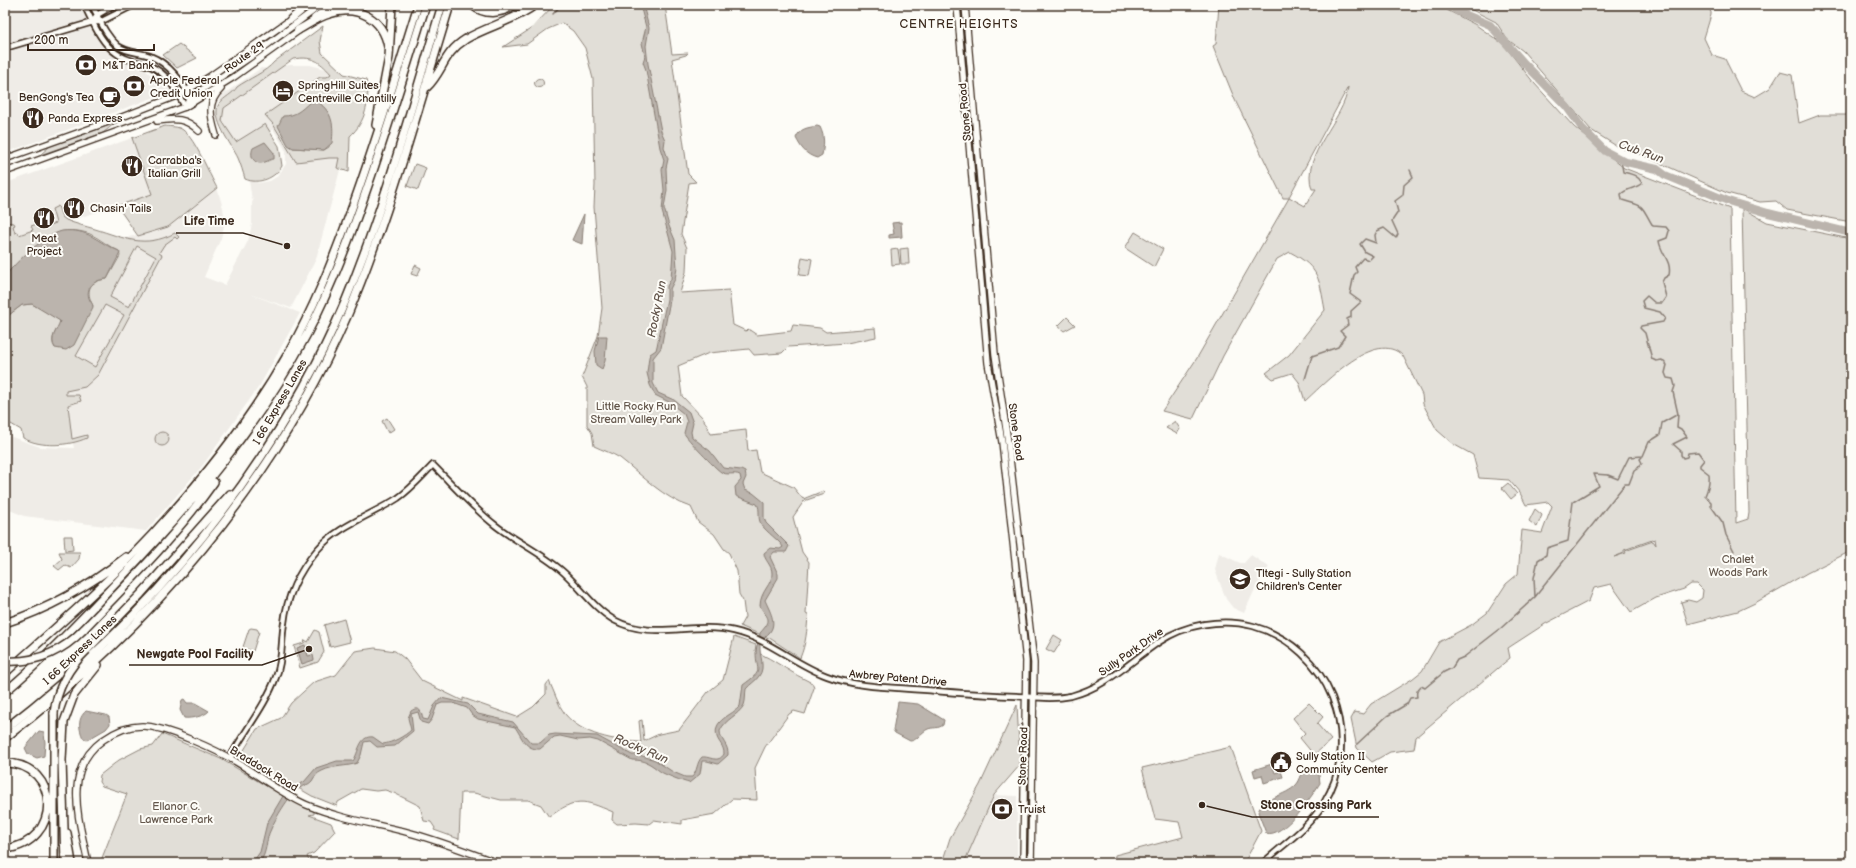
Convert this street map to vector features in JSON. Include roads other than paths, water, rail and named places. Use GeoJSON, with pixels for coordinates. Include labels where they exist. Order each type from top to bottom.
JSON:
{"type":"FeatureCollection","features":[{"type":"Feature","properties":{"kind":"highway"},"geometry":{"type":"LineString","coordinates":[[291,19],[308,5]]}},
{"type":"Feature","properties":{"kind":"highway"},"geometry":{"type":"LineString","coordinates":[[369,160],[389,57],[392,5]]}},
{"type":"Feature","properties":{"kind":"highway"},"geometry":{"type":"LineString","coordinates":[[5,673],[123,565],[163,523],[224,451],[261,398],[290,351],[323,284],[369,160],[418,5]]}},
{"type":"Feature","properties":{"kind":"highway","name":"I 66 Express Lanes"},"geometry":{"type":"LineString","coordinates":[[5,691],[56,645],[184,511],[230,454],[258,415],[291,363],[308,333],[334,277],[362,204],[388,128],[426,5]]}},
{"type":"Feature","properties":{"kind":"highway","name":"I 66 Express Lanes"},"geometry":{"type":"LineString","coordinates":[[5,729],[57,687],[104,645],[139,609],[212,524],[262,456],[304,386],[345,301],[379,209],[442,5]]}},
{"type":"Feature","properties":{"kind":"highway"},"geometry":{"type":"LineString","coordinates":[[65,863],[62,736],[67,710],[82,683],[181,574],[226,519],[274,450],[314,384],[337,339],[365,271],[426,88],[450,5]]}},
{"type":"Feature","properties":{"kind":"highway"},"geometry":{"type":"LineString","coordinates":[[472,5],[483,11],[494,13],[506,10],[515,5]]}},
{"type":"Feature","properties":{"kind":"highway"},"geometry":{"type":"LineString","coordinates":[[426,88],[434,80],[443,62],[451,52],[465,40],[520,15],[535,5]]}},
{"type":"Feature","properties":{"kind":"highway"},"geometry":{"type":"LineString","coordinates":[[298,30],[328,14],[356,11],[370,17],[379,25],[386,40],[389,57]]}},
{"type":"Feature","properties":{"kind":"highway"},"geometry":{"type":"LineString","coordinates":[[5,661],[31,659],[53,653],[70,642],[84,630],[189,515],[217,477],[230,454]]}},
{"type":"Feature","properties":{"kind":"highway"},"geometry":{"type":"LineString","coordinates":[[54,863],[54,713],[58,694],[65,678],[75,662],[162,571],[262,456]]}},
{"type":"Feature","properties":{"kind":"highway"},"geometry":{"type":"LineString","coordinates":[[5,624],[44,609],[78,591],[120,561],[163,523]]}},
{"type":"Feature","properties":{"kind":"highway"},"geometry":{"type":"LineString","coordinates":[[5,691],[105,589],[123,565]]}},
{"type":"Feature","properties":{"kind":"highway"},"geometry":{"type":"LineString","coordinates":[[5,738],[82,674],[130,630]]}},
{"type":"Feature","properties":{"kind":"highway"},"geometry":{"type":"LineString","coordinates":[[5,763],[22,766],[33,773],[45,789],[48,808],[44,824],[35,837],[19,846],[5,848]]}},
{"type":"Feature","properties":{"kind":"highway"},"geometry":{"type":"LineString","coordinates":[[65,818],[72,863]]}},
{"type":"Feature","properties":{"kind":"highway"},"geometry":{"type":"LineString","coordinates":[[55,844],[57,863]]}},
{"type":"Feature","properties":{"kind":"main road","name":"Route 29"},"geometry":{"type":"LineString","coordinates":[[5,159],[122,117],[187,91],[312,5]]}},
{"type":"Feature","properties":{"kind":"main road"},"geometry":{"type":"LineString","coordinates":[[7,172],[185,107],[321,5]]}},
{"type":"Feature","properties":{"kind":"main road","name":"Route 29"},"geometry":{"type":"LineString","coordinates":[[193,100],[234,77],[331,5]]}},
{"type":"Feature","properties":{"kind":"main road","name":"Stone Road"},"geometry":{"type":"LineString","coordinates":[[957,5],[988,364],[1006,482],[1026,661],[1023,863]]}},
{"type":"Feature","properties":{"kind":"main road","name":"Stone Road"},"geometry":{"type":"LineString","coordinates":[[965,5],[995,354],[1008,442],[1034,663],[1035,698],[1031,863]]}},
{"type":"Feature","properties":{"kind":"main road"},"geometry":{"type":"LineString","coordinates":[[216,135],[210,113],[211,103],[217,92],[234,77]]}},
{"type":"Feature","properties":{"kind":"main road"},"geometry":{"type":"LineString","coordinates":[[141,124],[176,118],[186,120],[199,131]]}},
{"type":"Feature","properties":{"kind":"main road","name":"Braddock Road"},"geometry":{"type":"LineString","coordinates":[[88,863],[78,811],[76,787],[78,776],[83,764],[90,752],[101,741],[113,733],[126,729],[147,727],[169,733],[230,758],[294,799],[336,815],[419,835],[498,863]]}},
{"type":"Feature","properties":{"kind":"street"},"geometry":{"type":"LineString","coordinates":[[84,5],[102,40],[108,47],[122,57],[160,70],[179,95],[185,107]]}},
{"type":"Feature","properties":{"kind":"street"},"geometry":{"type":"LineString","coordinates":[[92,5],[104,31],[119,47],[128,52],[150,56],[169,68],[193,100]]}},
{"type":"Feature","properties":{"kind":"street"},"geometry":{"type":"LineString","coordinates":[[93,22],[97,15],[114,5]]}},
{"type":"Feature","properties":{"kind":"street"},"geometry":{"type":"LineString","coordinates":[[5,48],[93,22],[100,22],[134,5]]}},
{"type":"Feature","properties":{"kind":"street","name":"Awbrey Patent Drive"},"geometry":{"type":"LineString","coordinates":[[230,758],[261,710],[273,685],[280,665],[287,606],[290,595],[305,566],[318,548],[329,539],[398,498],[433,465],[493,524],[553,564],[604,614],[616,621],[636,629],[647,631],[716,627],[766,642],[816,672],[848,683],[1026,697]]}},
{"type":"Feature","properties":{"kind":"street","name":"Sully Park Drive"},"geometry":{"type":"LineString","coordinates":[[1026,697],[1035,698],[1067,696],[1094,688],[1119,674],[1166,638],[1188,628],[1205,624],[1233,623],[1249,625],[1277,635],[1293,646],[1312,663],[1331,692],[1340,723],[1340,762],[1331,790],[1318,812],[1306,825],[1263,863]]}},
{"type":"Feature","properties":{"kind":"waterway"},"geometry":{"type":"LineString","coordinates":[[553,14],[561,5]]}},
{"type":"Feature","properties":{"kind":"waterway","name":"Cub Run"},"geometry":{"type":"LineString","coordinates":[[1450,5],[1457,11],[1490,25],[1523,62],[1566,106],[1582,128],[1605,151],[1626,162],[1657,169],[1665,175],[1728,201],[1768,213],[1851,233]]}},
{"type":"Feature","properties":{"kind":"waterway"},"geometry":{"type":"LineString","coordinates":[[1357,744],[1387,716],[1407,704],[1410,698],[1417,697],[1417,691],[1421,686],[1425,688],[1444,672],[1452,668],[1457,660],[1464,657],[1500,629],[1535,597],[1534,578],[1538,560],[1546,555],[1547,548],[1568,541],[1573,502],[1599,486],[1594,474],[1608,475],[1618,479],[1629,457],[1643,456],[1649,442],[1660,435],[1662,423],[1678,414],[1673,392],[1675,386],[1673,379],[1667,378],[1665,373],[1667,365],[1662,360],[1656,361],[1652,359],[1645,333],[1640,328],[1641,326],[1663,322],[1665,318],[1660,312],[1644,308],[1642,301],[1647,296],[1655,303],[1662,303],[1666,297],[1662,282],[1664,278],[1669,275],[1670,270],[1659,241],[1667,238],[1669,231],[1666,227],[1653,226],[1642,208],[1636,204],[1622,200],[1621,194],[1642,183],[1631,174],[1623,172],[1621,160]]}},
{"type":"Feature","properties":{"kind":"waterway"},"geometry":{"type":"LineString","coordinates":[[1305,379],[1312,356],[1338,347],[1345,336],[1340,331],[1348,325],[1347,319],[1351,317],[1351,311],[1361,302],[1350,294],[1354,275],[1357,272],[1355,267],[1363,258],[1369,260],[1373,256],[1365,252],[1360,244],[1365,239],[1376,243],[1375,235],[1377,231],[1384,228],[1396,238],[1398,234],[1392,221],[1398,212],[1395,201],[1403,195],[1404,185],[1413,177],[1410,170]]}},
{"type":"Feature","properties":{"kind":"waterway"},"geometry":{"type":"LineString","coordinates":[[1678,414],[1677,427],[1681,429],[1687,437],[1673,444],[1681,451],[1683,458],[1687,457],[1688,453],[1698,452],[1704,460],[1700,467],[1709,474],[1705,496],[1711,502],[1711,506],[1723,523],[1726,535],[1734,551]]}},
{"type":"Feature","properties":{"kind":"waterway"},"geometry":{"type":"LineString","coordinates":[[1535,597],[1625,484],[1629,484],[1634,471],[1642,463],[1640,459],[1642,457]]}},
{"type":"Feature","properties":{"kind":"place","name":"M&T Bank"},"geometry":{"type":"Point","coordinates":[86,65]}},
{"type":"Feature","properties":{"kind":"place","name":"Apple Federal Credit Union"},"geometry":{"type":"Point","coordinates":[134,86]}},
{"type":"Feature","properties":{"kind":"place","name":"SpringHill Suites Centreville Chantilly"},"geometry":{"type":"Point","coordinates":[283,91]}},
{"type":"Feature","properties":{"kind":"place","name":"BenGong's Tea"},"geometry":{"type":"Point","coordinates":[110,97]}},
{"type":"Feature","properties":{"kind":"place","name":"Panda Express"},"geometry":{"type":"Point","coordinates":[33,118]}},
{"type":"Feature","properties":{"kind":"place","name":"Carrabba's Italian Grill"},"geometry":{"type":"Point","coordinates":[132,166]}},
{"type":"Feature","properties":{"kind":"place","name":"Chasin' Tails"},"geometry":{"type":"Point","coordinates":[74,208]}},
{"type":"Feature","properties":{"kind":"place","name":"Meat Project"},"geometry":{"type":"Point","coordinates":[44,218]}},
{"type":"Feature","properties":{"kind":"place","name":"Life Time"},"geometry":{"type":"Point","coordinates":[287,246]}},
{"type":"Feature","properties":{"kind":"place","name":"Tltegi - Sully Station Children's Center"},"geometry":{"type":"Point","coordinates":[1240,579]}},
{"type":"Feature","properties":{"kind":"place","name":"Newgate Pool Facility"},"geometry":{"type":"Point","coordinates":[309,649]}},
{"type":"Feature","properties":{"kind":"place","name":"Sully Station II Community Center"},"geometry":{"type":"Point","coordinates":[1281,762]}},
{"type":"Feature","properties":{"kind":"place","name":"Stone Crossing Park"},"geometry":{"type":"Point","coordinates":[1202,805]}},
{"type":"Feature","properties":{"kind":"place","name":"Truist"},"geometry":{"type":"Point","coordinates":[1002,809]}},
{"type":"Feature","properties":{"kind":"district","name":"CENTRE HEIGHTS"},"geometry":{"type":"Point","coordinates":[959,24]}},
{"type":"Feature","properties":{"kind":"water label","name":"Rocky Run"},"geometry":{"type":"Point","coordinates":[657,309]}},
{"type":"Feature","properties":{"kind":"water label","name":"Rocky Run"},"geometry":{"type":"Point","coordinates":[641,749]}},
{"type":"Feature","properties":{"kind":"park label","name":"Little Rocky Run Stream Valley Park"},"geometry":{"type":"Point","coordinates":[636,412]}},
{"type":"Feature","properties":{"kind":"park label","name":"Chalet Woods Park"},"geometry":{"type":"Point","coordinates":[1738,565]}},
{"type":"Feature","properties":{"kind":"park label","name":"Ellanor C. Lawrence Park"},"geometry":{"type":"Point","coordinates":[176,812]}}]}
